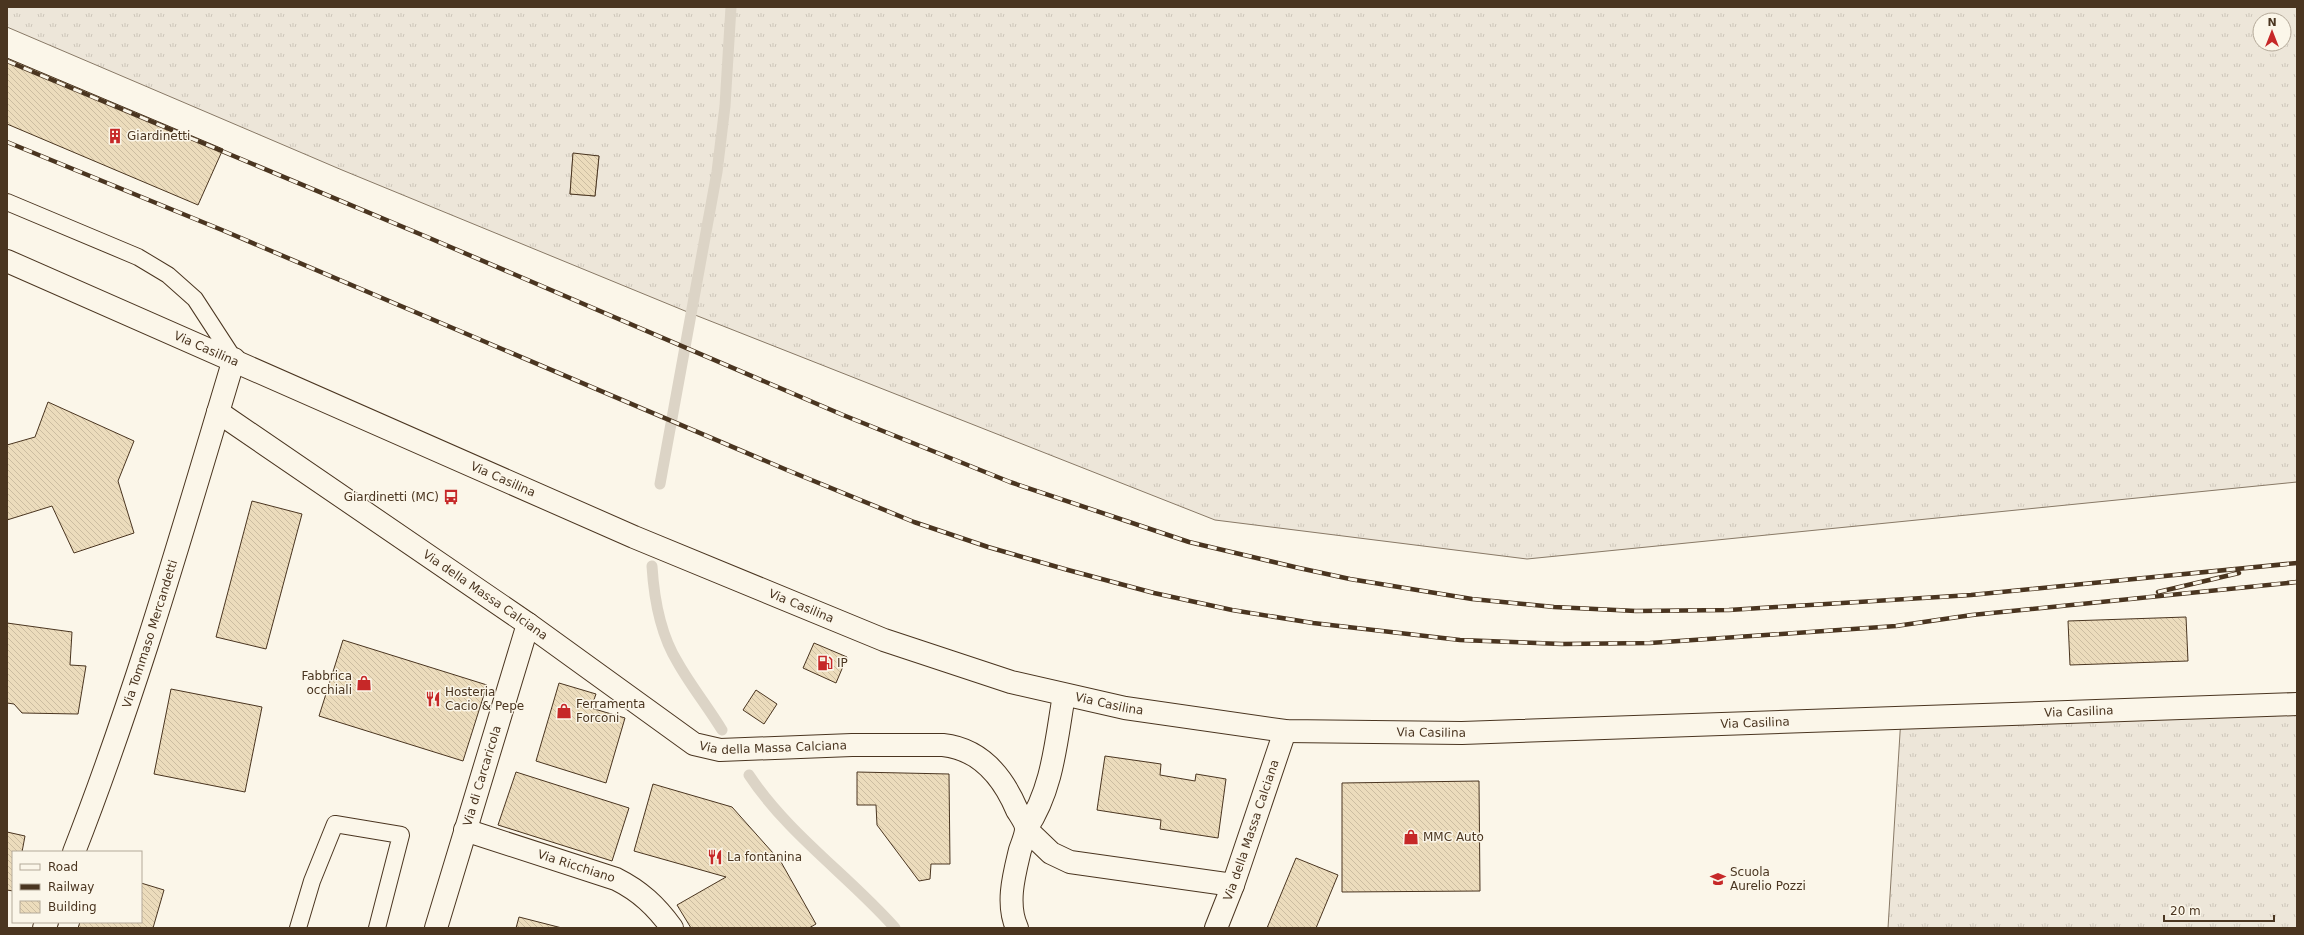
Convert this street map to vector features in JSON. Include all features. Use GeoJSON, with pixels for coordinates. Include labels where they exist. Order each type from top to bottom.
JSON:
{"type":"FeatureCollection","features":[{"type":"Feature","properties":{"kind":"street","name":"Via Casilina"},"geometry":{"type":"LineString","coordinates":[[7,261],[234,359],[634,537],[884,640],[984,674],[1064,695],[1157,714],[1285,731],[1470,732],[2297,704]]}},
{"type":"Feature","properties":{"kind":"street","name":"Via Tommaso Mercandetti"},"geometry":{"type":"LineString","coordinates":[[74,851],[119,731],[146,650],[234,359]]}},
{"type":"Feature","properties":{"kind":"street","name":"Via della Massa Calciana"},"geometry":{"type":"LineString","coordinates":[[218,412],[528,624],[678,734],[694,744],[720,750],[897,744],[958,747],[982,760],[1000,779],[1013,800],[1026,829]]}},
{"type":"Feature","properties":{"kind":"street","name":"Via di Carcaricola"},"geometry":{"type":"LineString","coordinates":[[436,928],[528,624]]}},
{"type":"Feature","properties":{"kind":"street"},"geometry":{"type":"LineString","coordinates":[[1017,928],[1013,915],[1013,879],[1026,829],[1037,812],[1047,785],[1064,695]]}},
{"type":"Feature","properties":{"kind":"street","name":"Via della Massa Calciana"},"geometry":{"type":"LineString","coordinates":[[1216,928],[1233,885],[1285,731]]}},
{"type":"Feature","properties":{"kind":"street"},"geometry":{"type":"LineString","coordinates":[[1026,829],[1051,853],[1070,862],[1233,885]]}},
{"type":"Feature","properties":{"kind":"street","name":"Via Ricchiano"},"geometry":{"type":"LineString","coordinates":[[465,830],[616,879],[637,890],[648,900],[672,928]]}},
{"type":"Feature","properties":{"kind":"lane"},"geometry":{"type":"LineString","coordinates":[[7,202],[138,257],[168,275],[195,299],[234,359]]}},
{"type":"Feature","properties":{"kind":"lane"},"geometry":{"type":"LineString","coordinates":[[298,928],[312,881],[335,824],[401,835],[377,928]]}},
{"type":"Feature","properties":{"kind":"green space"},"geometry":{"type":"Polygon","coordinates":[[[7,7],[2297,7],[2297,482],[1527,559],[1215,520],[690,313],[342,170],[7,27],[7,7]],[[573,154],[570,194],[595,196],[599,156],[573,154]]]}},
{"type":"Feature","properties":{"kind":"green space"},"geometry":{"type":"Polygon","coordinates":[[[2297,704],[2297,928],[1888,928],[1901,717],[2297,704]]]}},
{"type":"Feature","properties":{"kind":"building","name":"Giardinetti"},"geometry":{"type":"Polygon","coordinates":[[[7,58],[223,149],[198,205],[7,124],[7,58]]]}},
{"type":"Feature","properties":{"kind":"building"},"geometry":{"type":"Polygon","coordinates":[[[573,153],[599,156],[595,196],[570,194],[573,153]]]}},
{"type":"Feature","properties":{"kind":"building"},"geometry":{"type":"Polygon","coordinates":[[[48,402],[134,441],[118,481],[134,533],[74,553],[52,506],[7,520],[7,445],[35,437],[48,402]]]}},
{"type":"Feature","properties":{"kind":"building"},"geometry":{"type":"Polygon","coordinates":[[[252,501],[302,514],[266,649],[216,637],[252,501]]]}},
{"type":"Feature","properties":{"kind":"building"},"geometry":{"type":"Polygon","coordinates":[[[2186,617],[2188,661],[2070,665],[2068,621],[2186,617]]]}},
{"type":"Feature","properties":{"kind":"building"},"geometry":{"type":"Polygon","coordinates":[[[7,623],[72,632],[70,665],[86,666],[78,714],[22,713],[14,704],[7,703],[7,623]]]}},
{"type":"Feature","properties":{"kind":"building"},"geometry":{"type":"Polygon","coordinates":[[[343,640],[487,685],[463,761],[319,716],[343,640]]]}},
{"type":"Feature","properties":{"kind":"building","name":"IP"},"geometry":{"type":"Polygon","coordinates":[[[814,643],[847,657],[836,683],[803,668],[814,643]]]}},
{"type":"Feature","properties":{"kind":"building"},"geometry":{"type":"Polygon","coordinates":[[[559,683],[596,694],[591,708],[625,718],[606,783],[536,761],[559,683]]]}},
{"type":"Feature","properties":{"kind":"building"},"geometry":{"type":"Polygon","coordinates":[[[171,689],[262,707],[245,792],[154,774],[171,689]]]}},
{"type":"Feature","properties":{"kind":"building"},"geometry":{"type":"Polygon","coordinates":[[[756,690],[777,704],[764,724],[743,710],[756,690]]]}},
{"type":"Feature","properties":{"kind":"building"},"geometry":{"type":"Polygon","coordinates":[[[1105,756],[1161,764],[1160,775],[1195,781],[1196,774],[1226,779],[1218,838],[1160,829],[1161,820],[1097,810],[1105,756]]]}},
{"type":"Feature","properties":{"kind":"building"},"geometry":{"type":"Polygon","coordinates":[[[516,772],[629,808],[612,861],[498,825],[516,772]]]}},
{"type":"Feature","properties":{"kind":"building"},"geometry":{"type":"Polygon","coordinates":[[[857,772],[949,774],[950,864],[931,864],[930,879],[919,881],[877,825],[876,805],[857,805],[857,772]]]}},
{"type":"Feature","properties":{"kind":"building","name":"MMC Auto"},"geometry":{"type":"Polygon","coordinates":[[[1479,781],[1480,891],[1342,892],[1342,783],[1479,781]]]}},
{"type":"Feature","properties":{"kind":"building","name":"La fontanina"},"geometry":{"type":"Polygon","coordinates":[[[653,784],[732,807],[781,862],[816,924],[809,928],[691,928],[677,905],[726,877],[634,851],[653,784]]]}},
{"type":"Feature","properties":{"kind":"building"},"geometry":{"type":"Polygon","coordinates":[[[7,832],[25,836],[22,851],[12,851],[12,891],[7,890],[7,832]]]}},
{"type":"Feature","properties":{"kind":"building"},"geometry":{"type":"Polygon","coordinates":[[[1296,858],[1338,875],[1316,928],[1267,928],[1296,858]]]}},
{"type":"Feature","properties":{"kind":"building"},"geometry":{"type":"Polygon","coordinates":[[[142,883],[164,890],[153,928],[78,928],[80,923],[142,923],[142,883]]]}},
{"type":"Feature","properties":{"kind":"building"},"geometry":{"type":"Polygon","coordinates":[[[519,917],[562,928],[516,928],[519,917]]]}},
{"type":"Feature","properties":{"kind":"waterway"},"geometry":{"type":"LineString","coordinates":[[660,484],[717,172],[725,106],[731,7]]}},
{"type":"Feature","properties":{"kind":"waterway"},"geometry":{"type":"LineString","coordinates":[[652,566],[656,604],[662,628],[672,652],[683,672],[722,730]]}},
{"type":"Feature","properties":{"kind":"waterway"},"geometry":{"type":"LineString","coordinates":[[749,775],[800,836],[858,890],[895,928]]}},
{"type":"Feature","properties":{"kind":"railway"},"geometry":{"type":"LineString","coordinates":[[7,61],[427,237],[843,415],[1010,482],[1189,542],[1299,568],[1350,579],[1472,599],[1554,607],[1636,611],[1729,610],[1971,595],[2297,563]]}},
{"type":"Feature","properties":{"kind":"railway"},"geometry":{"type":"LineString","coordinates":[[7,142],[222,230],[787,470],[914,522],[988,547],[1068,570],[1154,593],[1232,610],[1313,623],[1460,640],[1562,644],[1650,643],[1896,626],[1972,615],[2297,582]]}},
{"type":"Feature","properties":{"kind":"railway"},"geometry":{"type":"LineString","coordinates":[[2158,592],[2239,573]]}},
{"type":"Feature","properties":{"kind":"place","name":"Giardinetti"},"geometry":{"type":"Point","coordinates":[115,136]}},
{"type":"Feature","properties":{"kind":"place","name":"Giardinetti (MC)"},"geometry":{"type":"Point","coordinates":[451,497]}},
{"type":"Feature","properties":{"kind":"place","name":"IP"},"geometry":{"type":"Point","coordinates":[825,663]}},
{"type":"Feature","properties":{"kind":"place","name":"Fabbrica occhiali"},"geometry":{"type":"Point","coordinates":[364,683]}},
{"type":"Feature","properties":{"kind":"place","name":"Hosteria Cacio & Pepe"},"geometry":{"type":"Point","coordinates":[433,699]}},
{"type":"Feature","properties":{"kind":"place","name":"Ferramenta Forconi"},"geometry":{"type":"Point","coordinates":[564,711]}},
{"type":"Feature","properties":{"kind":"place","name":"MMC Auto"},"geometry":{"type":"Point","coordinates":[1411,837]}},
{"type":"Feature","properties":{"kind":"place","name":"La fontanina"},"geometry":{"type":"Point","coordinates":[715,857]}},
{"type":"Feature","properties":{"kind":"place","name":"Scuola Aurelio Pozzi"},"geometry":{"type":"Point","coordinates":[1718,879]}}]}
